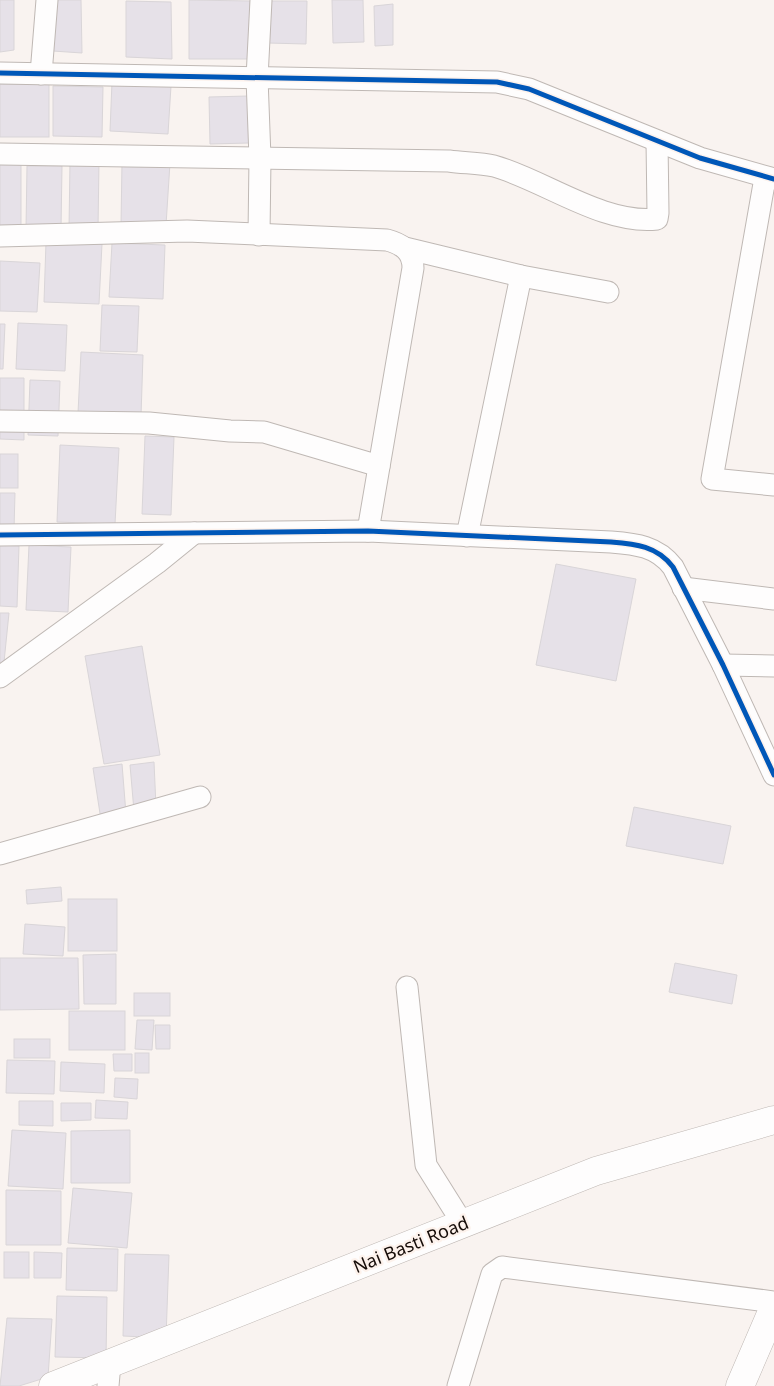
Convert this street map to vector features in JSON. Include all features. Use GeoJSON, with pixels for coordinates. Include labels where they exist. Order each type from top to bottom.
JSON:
{"type":"FeatureCollection","features":[{"type":"Feature","properties":{"kind":"street"},"geometry":{"type":"LineString","coordinates":[[42,74],[47,0]]}},
{"type":"Feature","properties":{"kind":"street"},"geometry":{"type":"LineString","coordinates":[[259,235],[260,158],[257,78],[261,0]]}},
{"type":"Feature","properties":{"kind":"street"},"geometry":{"type":"LineString","coordinates":[[0,73],[497,82],[529,89],[700,158],[770,179],[712,479],[774,485]]}},
{"type":"Feature","properties":{"kind":"street"},"geometry":{"type":"LineString","coordinates":[[0,154],[449,161],[494,166],[599,210],[647,220],[657,219],[658,213],[657,141]]}},
{"type":"Feature","properties":{"kind":"street"},"geometry":{"type":"LineString","coordinates":[[0,236],[187,231],[386,240],[399,243],[405,248],[412,261],[412,268],[368,531]]}},
{"type":"Feature","properties":{"kind":"street"},"geometry":{"type":"LineString","coordinates":[[405,248],[521,276],[608,292]]}},
{"type":"Feature","properties":{"kind":"street"},"geometry":{"type":"LineString","coordinates":[[467,536],[521,276]]}},
{"type":"Feature","properties":{"kind":"street"},"geometry":{"type":"LineString","coordinates":[[0,421],[149,424],[264,432],[379,466]]}},
{"type":"Feature","properties":{"kind":"street"},"geometry":{"type":"LineString","coordinates":[[0,535],[368,531],[611,542],[645,547],[665,557],[683,588],[769,756],[774,775]]}},
{"type":"Feature","properties":{"kind":"street"},"geometry":{"type":"LineString","coordinates":[[0,677],[157,563],[194,533]]}},
{"type":"Feature","properties":{"kind":"street"},"geometry":{"type":"LineString","coordinates":[[683,588],[774,599]]}},
{"type":"Feature","properties":{"kind":"street"},"geometry":{"type":"LineString","coordinates":[[723,666],[774,666]]}},
{"type":"Feature","properties":{"kind":"street"},"geometry":{"type":"LineString","coordinates":[[0,854],[200,796]]}},
{"type":"Feature","properties":{"kind":"street"},"geometry":{"type":"LineString","coordinates":[[408,987],[426,1165],[463,1224]]}},
{"type":"Feature","properties":{"kind":"street","name":"Nai Basti Road"},"geometry":{"type":"LineString","coordinates":[[53,1386],[109,1375],[463,1224],[596,1171],[774,1120]]}},
{"type":"Feature","properties":{"kind":"street"},"geometry":{"type":"LineString","coordinates":[[458,1386],[492,1274],[502,1267],[774,1302]]}},
{"type":"Feature","properties":{"kind":"street"},"geometry":{"type":"LineString","coordinates":[[740,1386],[771,1321]]}},
{"type":"Feature","properties":{"kind":"building"},"geometry":{"type":"Polygon","coordinates":[[[0,0],[14,0],[14,50],[0,52],[0,0]]]}},
{"type":"Feature","properties":{"kind":"building"},"geometry":{"type":"Polygon","coordinates":[[[54,0],[81,0],[82,53],[53,51],[54,0]]]}},
{"type":"Feature","properties":{"kind":"building"},"geometry":{"type":"Polygon","coordinates":[[[189,0],[250,1],[250,59],[189,59],[189,0]]]}},
{"type":"Feature","properties":{"kind":"building"},"geometry":{"type":"Polygon","coordinates":[[[332,0],[363,0],[364,42],[333,43],[332,0]]]}},
{"type":"Feature","properties":{"kind":"building"},"geometry":{"type":"Polygon","coordinates":[[[126,1],[171,2],[172,59],[126,57],[126,1]]]}},
{"type":"Feature","properties":{"kind":"building"},"geometry":{"type":"Polygon","coordinates":[[[269,1],[307,1],[306,44],[268,43],[269,1]]]}},
{"type":"Feature","properties":{"kind":"building"},"geometry":{"type":"Polygon","coordinates":[[[393,4],[393,45],[375,46],[374,6],[393,4]]]}},
{"type":"Feature","properties":{"kind":"building"},"geometry":{"type":"Polygon","coordinates":[[[112,82],[171,86],[168,134],[110,131],[112,82]]]}},
{"type":"Feature","properties":{"kind":"building"},"geometry":{"type":"Polygon","coordinates":[[[0,84],[49,84],[49,137],[0,137],[0,84]]]}},
{"type":"Feature","properties":{"kind":"building"},"geometry":{"type":"Polygon","coordinates":[[[53,86],[103,87],[102,137],[53,136],[53,86]]]}},
{"type":"Feature","properties":{"kind":"building"},"geometry":{"type":"Polygon","coordinates":[[[248,96],[249,143],[210,144],[209,97],[248,96]]]}},
{"type":"Feature","properties":{"kind":"building"},"geometry":{"type":"Polygon","coordinates":[[[70,161],[99,161],[98,229],[69,229],[70,161]]]}},
{"type":"Feature","properties":{"kind":"building"},"geometry":{"type":"Polygon","coordinates":[[[122,162],[170,163],[166,225],[121,225],[122,162]]]}},
{"type":"Feature","properties":{"kind":"building"},"geometry":{"type":"Polygon","coordinates":[[[0,164],[21,164],[21,229],[0,229],[0,164]]]}},
{"type":"Feature","properties":{"kind":"building"},"geometry":{"type":"Polygon","coordinates":[[[27,166],[62,166],[61,229],[26,229],[27,166]]]}},
{"type":"Feature","properties":{"kind":"building"},"geometry":{"type":"Polygon","coordinates":[[[46,242],[102,244],[99,304],[44,302],[46,242]]]}},
{"type":"Feature","properties":{"kind":"building"},"geometry":{"type":"Polygon","coordinates":[[[112,243],[165,245],[163,299],[109,297],[112,243]]]}},
{"type":"Feature","properties":{"kind":"building"},"geometry":{"type":"Polygon","coordinates":[[[0,261],[40,263],[37,312],[0,311],[0,261]]]}},
{"type":"Feature","properties":{"kind":"building"},"geometry":{"type":"Polygon","coordinates":[[[102,305],[139,306],[137,352],[100,351],[102,305]]]}},
{"type":"Feature","properties":{"kind":"building"},"geometry":{"type":"Polygon","coordinates":[[[18,323],[67,325],[65,371],[16,369],[18,323]]]}},
{"type":"Feature","properties":{"kind":"building"},"geometry":{"type":"Polygon","coordinates":[[[0,324],[5,324],[3,369],[0,369],[0,324]]]}},
{"type":"Feature","properties":{"kind":"building"},"geometry":{"type":"Polygon","coordinates":[[[81,352],[143,355],[141,416],[78,413],[81,352]]]}},
{"type":"Feature","properties":{"kind":"building"},"geometry":{"type":"Polygon","coordinates":[[[0,378],[24,378],[24,440],[0,439],[0,378]]]}},
{"type":"Feature","properties":{"kind":"building"},"geometry":{"type":"Polygon","coordinates":[[[30,380],[60,381],[58,436],[28,435],[30,380]]]}},
{"type":"Feature","properties":{"kind":"building"},"geometry":{"type":"Polygon","coordinates":[[[145,436],[174,437],[171,515],[142,514],[145,436]]]}},
{"type":"Feature","properties":{"kind":"building"},"geometry":{"type":"Polygon","coordinates":[[[60,445],[119,448],[115,524],[57,522],[60,445]]]}},
{"type":"Feature","properties":{"kind":"building"},"geometry":{"type":"Polygon","coordinates":[[[0,454],[18,454],[18,488],[0,488],[0,454]]]}},
{"type":"Feature","properties":{"kind":"building"},"geometry":{"type":"Polygon","coordinates":[[[0,493],[15,493],[14,530],[0,530],[0,493]]]}},
{"type":"Feature","properties":{"kind":"building"},"geometry":{"type":"Polygon","coordinates":[[[0,545],[19,546],[17,607],[0,606],[0,545]]]}},
{"type":"Feature","properties":{"kind":"building"},"geometry":{"type":"Polygon","coordinates":[[[29,545],[71,547],[68,612],[26,610],[29,545]]]}},
{"type":"Feature","properties":{"kind":"building"},"geometry":{"type":"Polygon","coordinates":[[[556,564],[636,579],[616,681],[536,665],[556,564]]]}},
{"type":"Feature","properties":{"kind":"building"},"geometry":{"type":"Polygon","coordinates":[[[0,613],[9,613],[4,662],[0,664],[0,613]]]}},
{"type":"Feature","properties":{"kind":"building"},"geometry":{"type":"Polygon","coordinates":[[[142,646],[160,755],[104,764],[85,656],[142,646]]]}},
{"type":"Feature","properties":{"kind":"building"},"geometry":{"type":"Polygon","coordinates":[[[154,762],[156,807],[134,811],[130,765],[154,762]]]}},
{"type":"Feature","properties":{"kind":"building"},"geometry":{"type":"Polygon","coordinates":[[[122,764],[126,814],[101,820],[93,768],[122,764]]]}},
{"type":"Feature","properties":{"kind":"building"},"geometry":{"type":"Polygon","coordinates":[[[634,807],[731,826],[723,864],[626,846],[634,807]]]}},
{"type":"Feature","properties":{"kind":"building"},"geometry":{"type":"Polygon","coordinates":[[[61,887],[62,901],[27,904],[26,890],[61,887]]]}},
{"type":"Feature","properties":{"kind":"building"},"geometry":{"type":"Polygon","coordinates":[[[68,899],[117,899],[117,951],[68,951],[68,899]]]}},
{"type":"Feature","properties":{"kind":"building"},"geometry":{"type":"Polygon","coordinates":[[[25,924],[65,927],[63,956],[23,954],[25,924]]]}},
{"type":"Feature","properties":{"kind":"building"},"geometry":{"type":"Polygon","coordinates":[[[116,954],[116,1004],[84,1004],[83,955],[116,954]]]}},
{"type":"Feature","properties":{"kind":"building"},"geometry":{"type":"Polygon","coordinates":[[[0,958],[78,958],[79,1009],[0,1010],[0,958]]]}},
{"type":"Feature","properties":{"kind":"building"},"geometry":{"type":"Polygon","coordinates":[[[675,963],[737,975],[732,1004],[669,992],[675,963]]]}},
{"type":"Feature","properties":{"kind":"building"},"geometry":{"type":"Polygon","coordinates":[[[134,993],[170,993],[170,1016],[134,1016],[134,993]]]}},
{"type":"Feature","properties":{"kind":"building"},"geometry":{"type":"Polygon","coordinates":[[[69,1011],[125,1011],[125,1050],[69,1050],[69,1011]]]}},
{"type":"Feature","properties":{"kind":"building"},"geometry":{"type":"Polygon","coordinates":[[[137,1020],[154,1020],[152,1050],[135,1049],[137,1020]]]}},
{"type":"Feature","properties":{"kind":"building"},"geometry":{"type":"Polygon","coordinates":[[[155,1025],[170,1025],[170,1049],[156,1049],[155,1025]]]}},
{"type":"Feature","properties":{"kind":"building"},"geometry":{"type":"Polygon","coordinates":[[[14,1039],[50,1039],[50,1058],[14,1058],[14,1039]]]}},
{"type":"Feature","properties":{"kind":"building"},"geometry":{"type":"Polygon","coordinates":[[[135,1053],[149,1053],[149,1073],[135,1073],[135,1053]]]}},
{"type":"Feature","properties":{"kind":"building"},"geometry":{"type":"Polygon","coordinates":[[[113,1054],[132,1054],[132,1071],[114,1071],[113,1054]]]}},
{"type":"Feature","properties":{"kind":"building"},"geometry":{"type":"Polygon","coordinates":[[[7,1060],[55,1061],[54,1094],[6,1093],[7,1060]]]}},
{"type":"Feature","properties":{"kind":"building"},"geometry":{"type":"Polygon","coordinates":[[[61,1062],[105,1064],[104,1093],[60,1091],[61,1062]]]}},
{"type":"Feature","properties":{"kind":"building"},"geometry":{"type":"Polygon","coordinates":[[[115,1078],[138,1079],[137,1099],[114,1097],[115,1078]]]}},
{"type":"Feature","properties":{"kind":"building"},"geometry":{"type":"Polygon","coordinates":[[[96,1100],[128,1102],[127,1119],[95,1118],[96,1100]]]}},
{"type":"Feature","properties":{"kind":"building"},"geometry":{"type":"Polygon","coordinates":[[[19,1101],[53,1101],[53,1126],[19,1125],[19,1101]]]}},
{"type":"Feature","properties":{"kind":"building"},"geometry":{"type":"Polygon","coordinates":[[[61,1103],[91,1103],[91,1120],[61,1121],[61,1103]]]}},
{"type":"Feature","properties":{"kind":"building"},"geometry":{"type":"Polygon","coordinates":[[[12,1130],[66,1133],[63,1189],[8,1186],[12,1130]]]}},
{"type":"Feature","properties":{"kind":"building"},"geometry":{"type":"Polygon","coordinates":[[[130,1130],[130,1183],[71,1183],[71,1131],[130,1130]]]}},
{"type":"Feature","properties":{"kind":"building"},"geometry":{"type":"Polygon","coordinates":[[[73,1188],[132,1193],[127,1248],[68,1243],[73,1188]]]}},
{"type":"Feature","properties":{"kind":"building"},"geometry":{"type":"Polygon","coordinates":[[[6,1190],[61,1191],[61,1245],[6,1245],[6,1190]]]}},
{"type":"Feature","properties":{"kind":"building"},"geometry":{"type":"Polygon","coordinates":[[[67,1248],[118,1249],[117,1291],[66,1290],[67,1248]]]}},
{"type":"Feature","properties":{"kind":"building"},"geometry":{"type":"Polygon","coordinates":[[[4,1252],[29,1252],[29,1278],[4,1278],[4,1252]]]}},
{"type":"Feature","properties":{"kind":"building"},"geometry":{"type":"Polygon","coordinates":[[[34,1252],[62,1253],[61,1278],[34,1278],[34,1252]]]}},
{"type":"Feature","properties":{"kind":"building"},"geometry":{"type":"Polygon","coordinates":[[[125,1254],[169,1255],[166,1338],[123,1336],[125,1254]]]}},
{"type":"Feature","properties":{"kind":"building"},"geometry":{"type":"Polygon","coordinates":[[[57,1296],[107,1297],[106,1358],[55,1357],[57,1296]]]}},
{"type":"Feature","properties":{"kind":"building"},"geometry":{"type":"Polygon","coordinates":[[[7,1318],[52,1319],[48,1377],[19,1386],[0,1386],[7,1318]]]}},
{"type":"Feature","properties":{"kind":"cycle path"},"geometry":{"type":"LineString","coordinates":[[0,73],[497,82],[529,89],[700,158],[774,179]]}},
{"type":"Feature","properties":{"kind":"cycle path"},"geometry":{"type":"LineString","coordinates":[[0,535],[368,531],[611,542],[645,547],[653,550],[673,567],[723,665],[774,775]]}}]}
